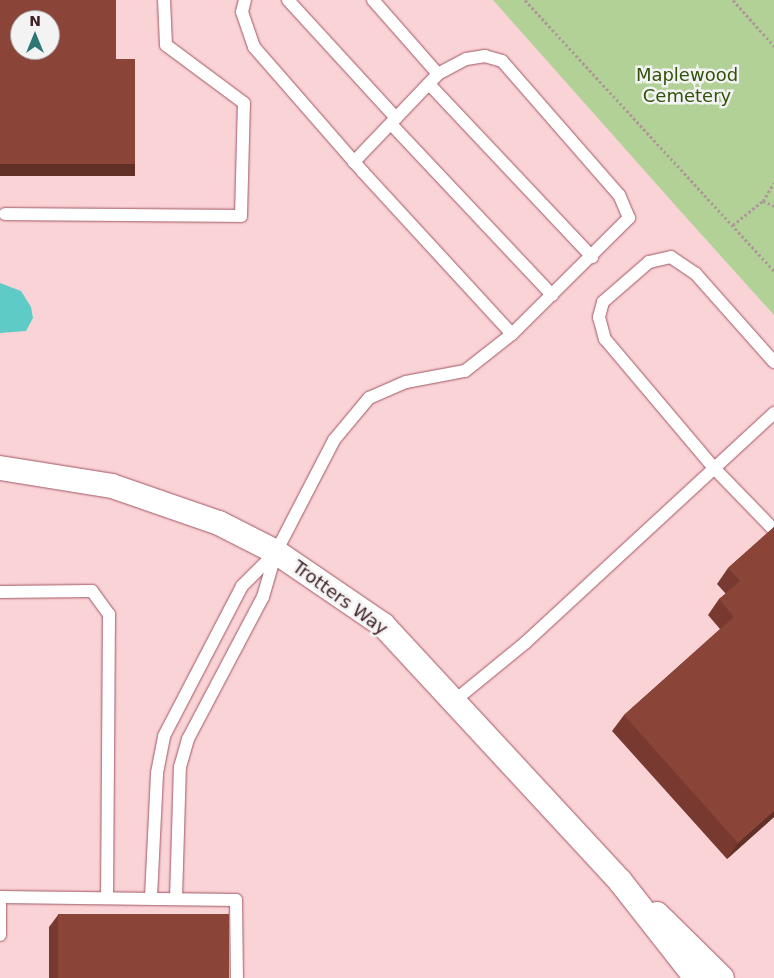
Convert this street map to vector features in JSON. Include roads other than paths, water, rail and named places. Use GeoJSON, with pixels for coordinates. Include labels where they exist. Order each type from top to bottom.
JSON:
{"type":"FeatureCollection","features":[{"type":"Feature","properties":{"kind":"street","name":"Trotters Way"},"geometry":{"type":"LineString","coordinates":[[0,468],[70,477],[159,500],[276,552],[382,625],[620,881],[696,978]]}},
{"type":"Feature","properties":{"kind":"street","name":"Trotters Way"},"geometry":{"type":"LineString","coordinates":[[620,881],[696,948],[722,978]]}},
{"type":"Feature","properties":{"kind":"lane"},"geometry":{"type":"LineString","coordinates":[[6,214],[241,216],[244,103],[166,45],[164,0]]}},
{"type":"Feature","properties":{"kind":"lane"},"geometry":{"type":"LineString","coordinates":[[245,0],[242,12],[254,47],[354,162],[512,334]]}},
{"type":"Feature","properties":{"kind":"lane"},"geometry":{"type":"LineString","coordinates":[[288,0],[394,121],[552,295]]}},
{"type":"Feature","properties":{"kind":"lane"},"geometry":{"type":"LineString","coordinates":[[373,0],[434,79],[592,257]]}},
{"type":"Feature","properties":{"kind":"lane"},"geometry":{"type":"LineString","coordinates":[[176,898],[180,767],[199,713],[264,597],[276,552],[334,440],[369,398],[406,382],[465,371],[512,334],[621,229],[630,218],[628,208],[502,61],[485,56],[466,58],[434,79],[354,162]]}},
{"type":"Feature","properties":{"kind":"lane"},"geometry":{"type":"LineString","coordinates":[[774,362],[696,274],[671,257],[649,262],[602,302],[599,317],[605,339],[714,468],[774,530]]}},
{"type":"Feature","properties":{"kind":"lane"},"geometry":{"type":"LineString","coordinates":[[454,701],[522,646],[774,413]]}},
{"type":"Feature","properties":{"kind":"lane"},"geometry":{"type":"LineString","coordinates":[[152,897],[157,773],[164,736],[242,586],[276,552]]}},
{"type":"Feature","properties":{"kind":"lane"},"geometry":{"type":"LineString","coordinates":[[0,592],[92,591],[110,614],[107,897]]}},
{"type":"Feature","properties":{"kind":"lane"},"geometry":{"type":"LineString","coordinates":[[0,935],[0,897],[152,897],[236,900],[237,978]]}},
{"type":"Feature","properties":{"kind":"water"},"geometry":{"type":"Polygon","coordinates":[[[0,283],[21,291],[31,307],[33,318],[26,331],[0,333],[0,283]]]}},
{"type":"Feature","properties":{"kind":"park label","name":"Maplewood Cemetery"},"geometry":{"type":"Point","coordinates":[687,86]}}]}
